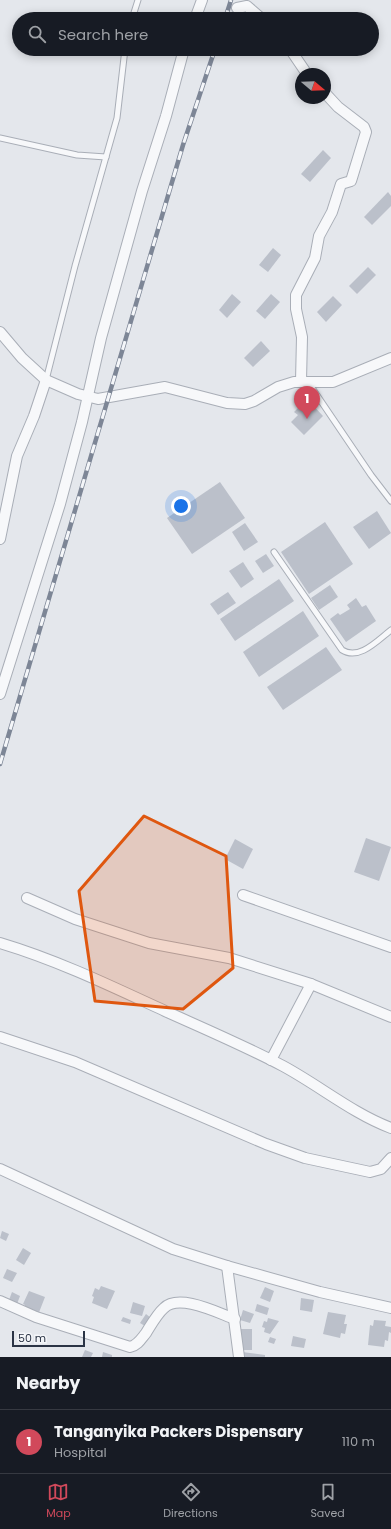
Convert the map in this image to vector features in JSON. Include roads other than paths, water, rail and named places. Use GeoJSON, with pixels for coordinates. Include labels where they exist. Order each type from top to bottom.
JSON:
{"type":"FeatureCollection","features":[{"type":"Feature","properties":{"kind":"street"},"geometry":{"type":"LineString","coordinates":[[198,12],[202,0]]}},
{"type":"Feature","properties":{"kind":"street"},"geometry":{"type":"LineString","coordinates":[[237,8],[247,6],[254,12]]}},
{"type":"Feature","properties":{"kind":"street"},"geometry":{"type":"LineString","coordinates":[[0,694],[58,510],[82,422],[86,397],[131,229],[182,56]]}},
{"type":"Feature","properties":{"kind":"street"},"geometry":{"type":"LineString","coordinates":[[295,56],[303,68]]}},
{"type":"Feature","properties":{"kind":"street"},"geometry":{"type":"LineString","coordinates":[[304,381],[302,338],[296,308],[296,295],[315,258],[319,236],[332,212],[341,184],[351,181],[366,132],[364,127],[338,107],[331,99]]}},
{"type":"Feature","properties":{"kind":"street"},"geometry":{"type":"LineString","coordinates":[[0,332],[22,358],[46,380],[86,397],[105,399],[165,387],[222,402],[245,404],[254,401],[278,387],[304,381],[333,382],[391,358]]}},
{"type":"Feature","properties":{"kind":"street"},"geometry":{"type":"LineString","coordinates":[[0,539],[18,452],[34,416],[46,380]]}},
{"type":"Feature","properties":{"kind":"street"},"geometry":{"type":"LineString","coordinates":[[243,895],[391,947]]}},
{"type":"Feature","properties":{"kind":"street"},"geometry":{"type":"LineString","coordinates":[[27,898],[75,919],[149,943],[229,958],[310,984],[391,1017]]}},
{"type":"Feature","properties":{"kind":"street"},"geometry":{"type":"LineString","coordinates":[[0,943],[47,958],[99,980],[271,1060],[314,1083],[355,1111],[391,1128]]}},
{"type":"Feature","properties":{"kind":"street"},"geometry":{"type":"LineString","coordinates":[[271,1060],[310,984]]}},
{"type":"Feature","properties":{"kind":"street"},"geometry":{"type":"LineString","coordinates":[[0,1037],[75,1062],[187,1111],[305,1158],[370,1172],[381,1169],[391,1158]]}},
{"type":"Feature","properties":{"kind":"street"},"geometry":{"type":"LineString","coordinates":[[0,1169],[173,1249],[227,1266],[348,1299],[391,1308]]}},
{"type":"Feature","properties":{"kind":"street"},"geometry":{"type":"LineString","coordinates":[[227,1266],[239,1357]]}},
{"type":"Feature","properties":{"kind":"street"},"geometry":{"type":"LineString","coordinates":[[0,1301],[36,1317],[130,1347],[137,1344],[142,1339],[163,1308],[175,1303],[188,1303],[235,1319]]}},
{"type":"Feature","properties":{"kind":"lane"},"geometry":{"type":"LineString","coordinates":[[134,12],[138,0]]}},
{"type":"Feature","properties":{"kind":"lane"},"geometry":{"type":"LineString","coordinates":[[46,380],[75,266],[117,118],[124,56]]}},
{"type":"Feature","properties":{"kind":"lane"},"geometry":{"type":"LineString","coordinates":[[0,138],[76,155],[106,158]]}},
{"type":"Feature","properties":{"kind":"lane"},"geometry":{"type":"LineString","coordinates":[[304,381],[391,501]]}},
{"type":"Feature","properties":{"kind":"lane"},"geometry":{"type":"LineString","coordinates":[[274,552],[342,650],[348,653],[360,652],[391,630]]}},
{"type":"Feature","properties":{"kind":"railway"},"geometry":{"type":"LineString","coordinates":[[227,12],[231,0]]}},
{"type":"Feature","properties":{"kind":"railway"},"geometry":{"type":"LineString","coordinates":[[0,764],[183,145],[213,56]]}},
{"type":"Feature","properties":{"kind":"place","name":"Tanganyika Packers Dispensary"},"geometry":{"type":"Point","coordinates":[307,419]}}]}
